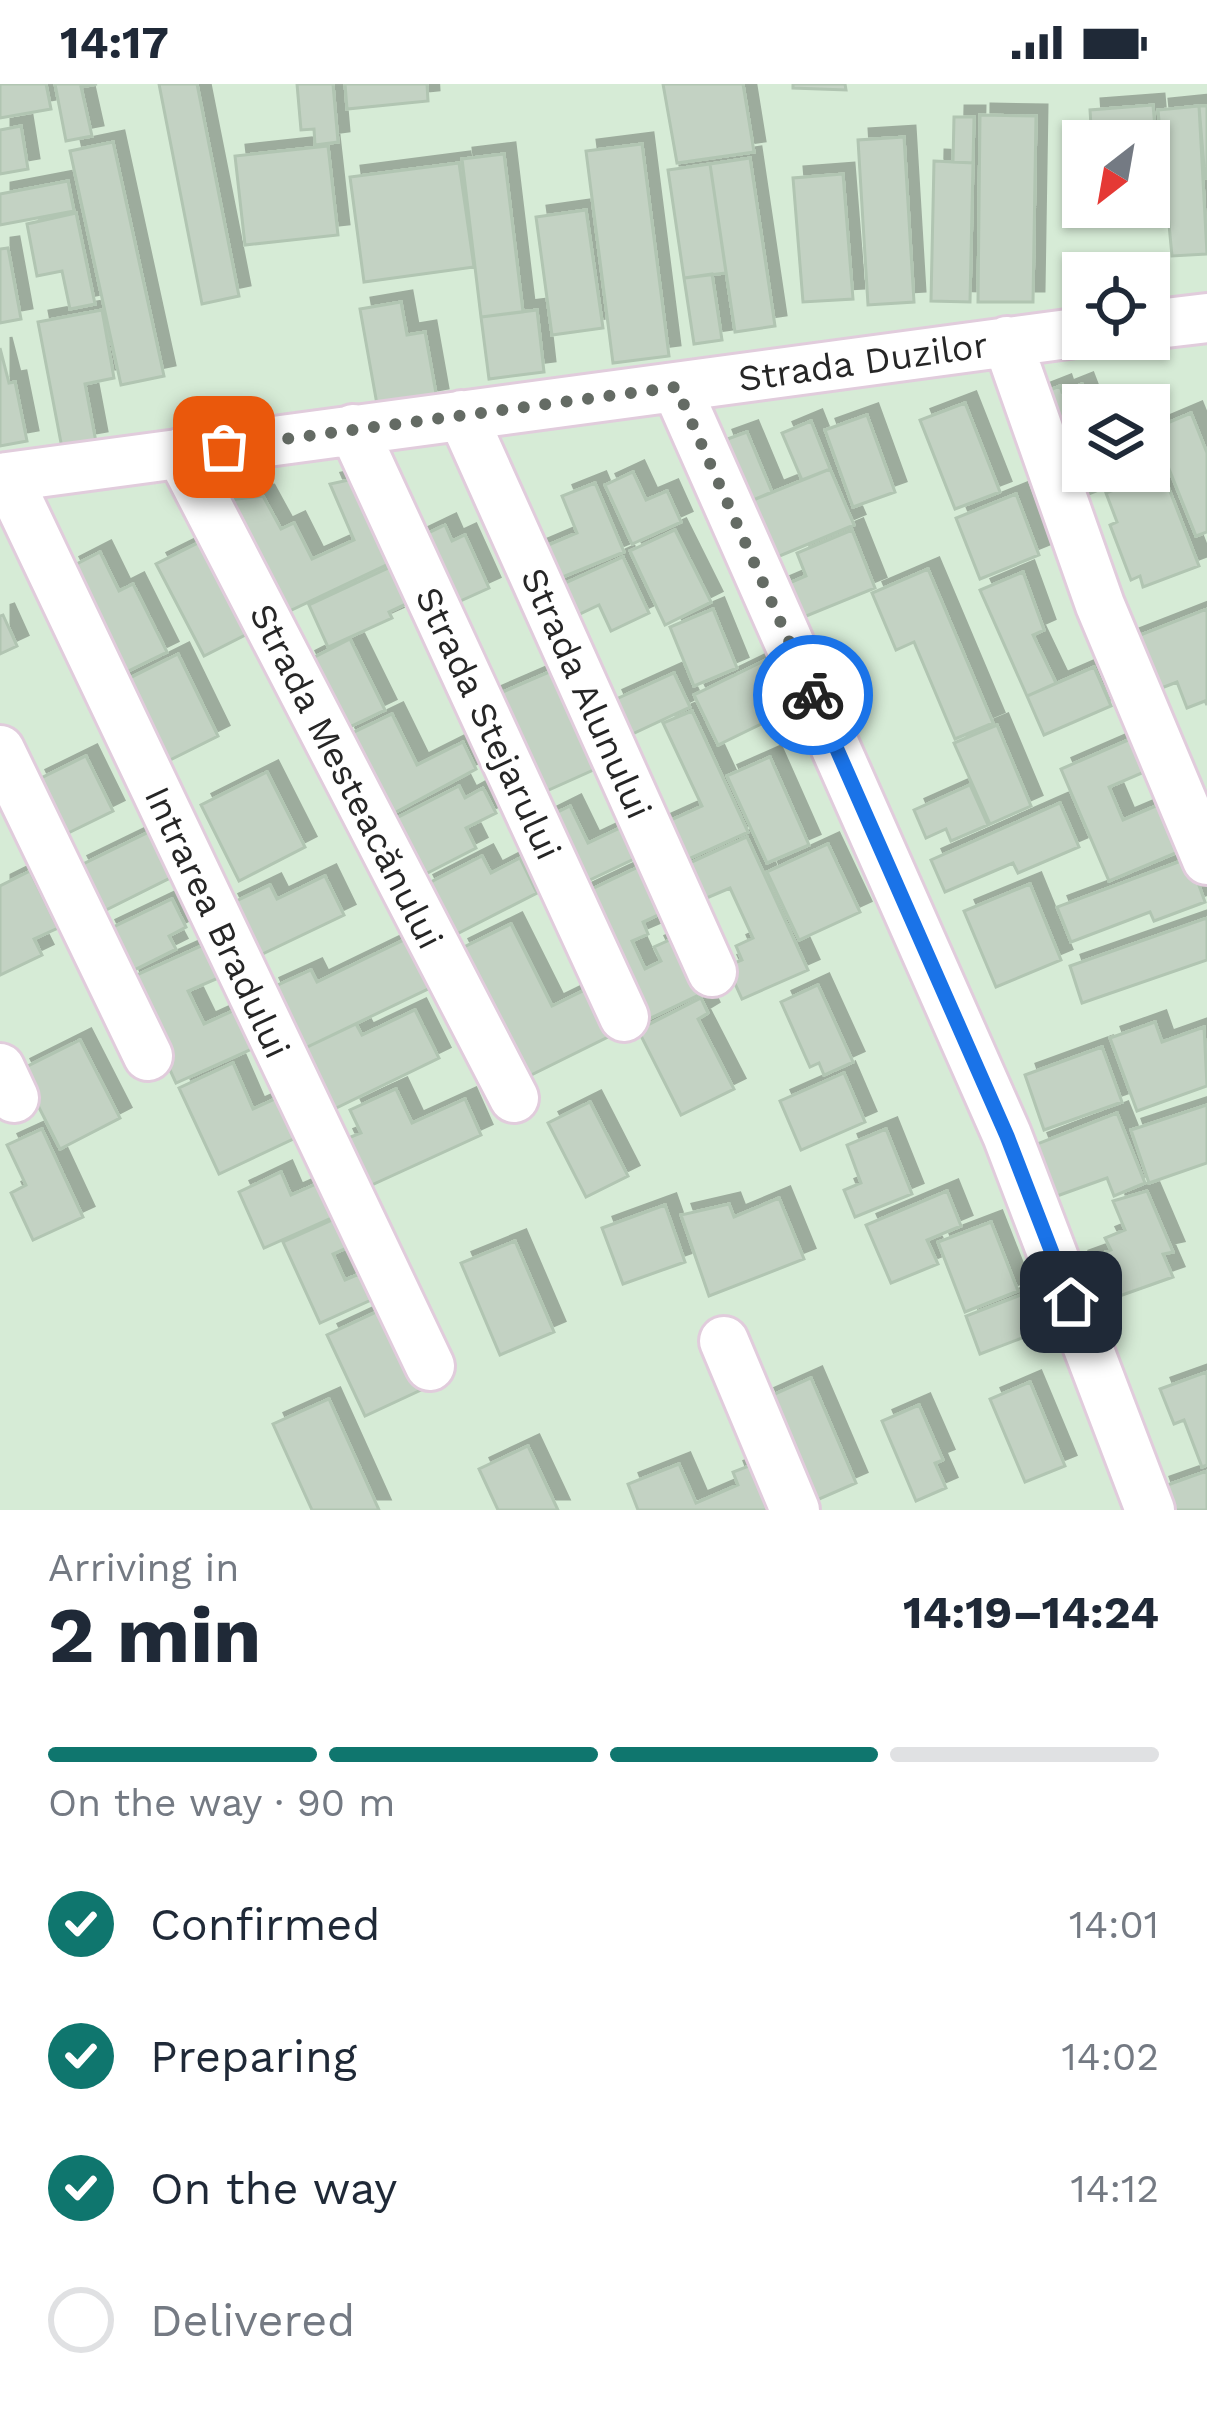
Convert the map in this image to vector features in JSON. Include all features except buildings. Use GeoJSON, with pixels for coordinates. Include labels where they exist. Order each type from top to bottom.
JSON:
{"type":"FeatureCollection","features":[{"type":"Feature","properties":{"kind":"street"},"geometry":{"type":"LineString","coordinates":[[1170,322],[1207,318]]}},
{"type":"Feature","properties":{"kind":"street","name":"Strada Duzilor"},"geometry":{"type":"LineString","coordinates":[[4,477],[1062,334]]}},
{"type":"Feature","properties":{"kind":"street"},"geometry":{"type":"LineString","coordinates":[[1006,341],[1100,605],[1207,860]]}},
{"type":"Feature","properties":{"kind":"street"},"geometry":{"type":"LineString","coordinates":[[676,387],[1007,1136],[1150,1510]]}},
{"type":"Feature","properties":{"kind":"street","name":"Strada Alunului"},"geometry":{"type":"LineString","coordinates":[[462,415],[712,972]]}},
{"type":"Feature","properties":{"kind":"street","name":"Strada Stejarului"},"geometry":{"type":"LineString","coordinates":[[353,430],[624,1017]]}},
{"type":"Feature","properties":{"kind":"street","name":"Strada Mesteacănului"},"geometry":{"type":"LineString","coordinates":[[180,453],[514,1099]]}},
{"type":"Feature","properties":{"kind":"street","name":"Intrarea Bradului"},"geometry":{"type":"LineString","coordinates":[[4,477],[430,1366]]}},
{"type":"Feature","properties":{"kind":"street"},"geometry":{"type":"LineString","coordinates":[[0,750],[148,1056]]}},
{"type":"Feature","properties":{"kind":"street"},"geometry":{"type":"LineString","coordinates":[[724,1341],[795,1510]]}},
{"type":"Feature","properties":{"kind":"way so far"},"geometry":{"type":"LineString","coordinates":[[224,447],[676,387],[813,695]]}},
{"type":"Feature","properties":{"kind":"route"},"geometry":{"type":"LineString","coordinates":[[813,695],[1007,1136],[1071,1302]]}}]}
